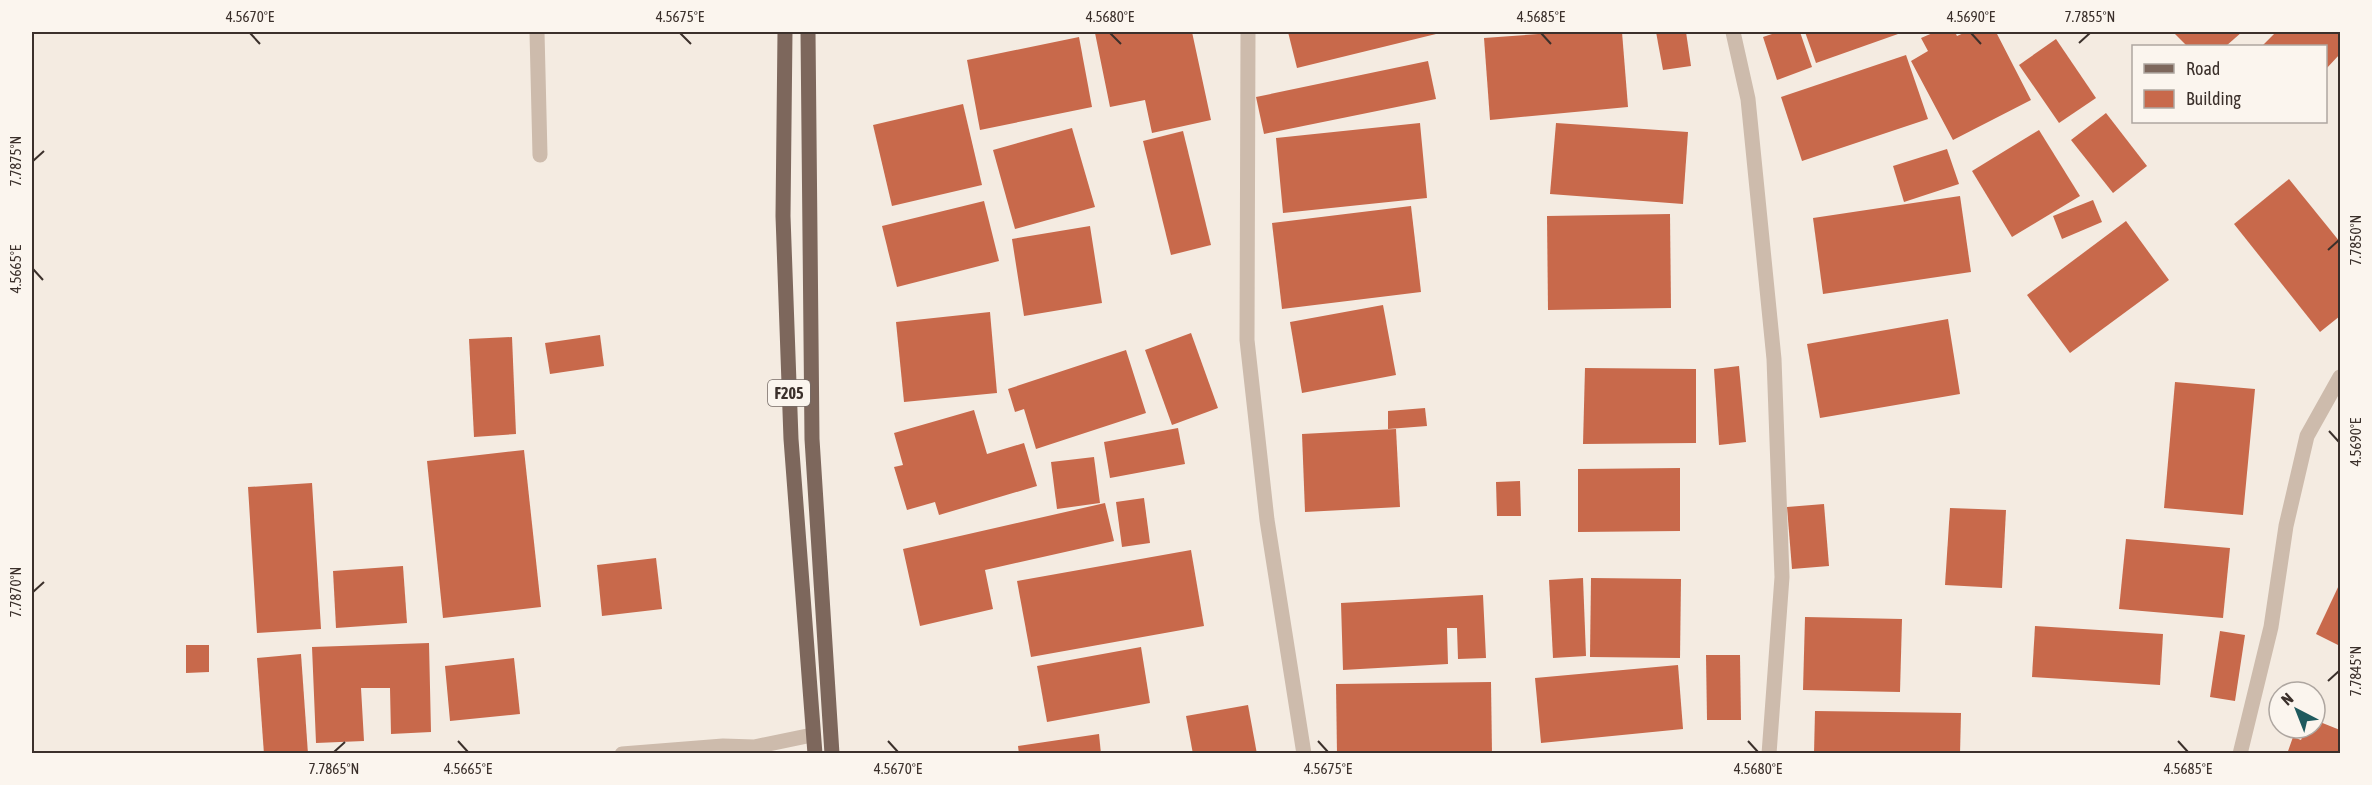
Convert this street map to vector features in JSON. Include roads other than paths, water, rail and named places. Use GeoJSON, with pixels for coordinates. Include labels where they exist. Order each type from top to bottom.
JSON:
{"type":"FeatureCollection","features":[{"type":"Feature","properties":{"kind":"main road","name":"F205"},"geometry":{"type":"LineString","coordinates":[[785,32],[783,216],[791,439],[815,753]]}},
{"type":"Feature","properties":{"kind":"main road","name":"F205"},"geometry":{"type":"LineString","coordinates":[[808,32],[812,439],[832,753]]}},
{"type":"Feature","properties":{"kind":"street"},"geometry":{"type":"LineString","coordinates":[[537,32],[540,155]]}},
{"type":"Feature","properties":{"kind":"street"},"geometry":{"type":"LineString","coordinates":[[1248,32],[1247,340],[1267,520],[1304,753]]}},
{"type":"Feature","properties":{"kind":"street"},"geometry":{"type":"LineString","coordinates":[[1733,32],[1748,99],[1774,359],[1782,577],[1769,753]]}},
{"type":"Feature","properties":{"kind":"street"},"geometry":{"type":"LineString","coordinates":[[2240,753],[2271,627],[2286,526],[2307,436],[2340,377]]}},
{"type":"Feature","properties":{"kind":"street"},"geometry":{"type":"LineString","coordinates":[[622,753],[723,746],[754,747],[812,735]]}}]}
